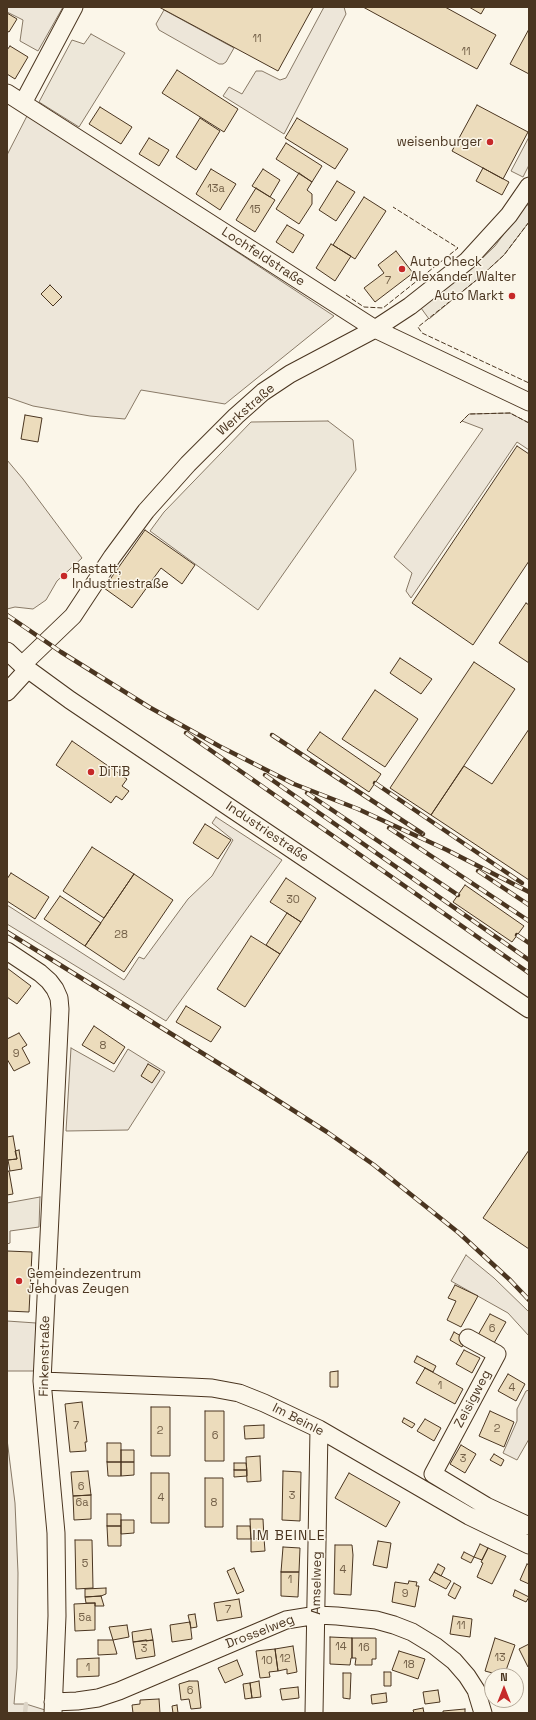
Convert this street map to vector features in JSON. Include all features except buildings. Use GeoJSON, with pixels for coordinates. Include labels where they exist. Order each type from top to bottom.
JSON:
{"type":"FeatureCollection","features":[{"type":"Feature","properties":{"kind":"street"},"geometry":{"type":"LineString","coordinates":[[23,103],[74,7]]}},
{"type":"Feature","properties":{"kind":"street","name":"Lochfeldstraße"},"geometry":{"type":"LineString","coordinates":[[7,93],[375,329],[529,402]]}},
{"type":"Feature","properties":{"kind":"street","name":"Werkstraße"},"geometry":{"type":"LineString","coordinates":[[7,692],[25,667],[73,616],[112,557],[146,511],[188,464],[236,416],[263,392],[290,374],[375,329],[410,306],[467,261],[509,215],[529,186]]}},
{"type":"Feature","properties":{"kind":"street","name":"Industriestraße"},"geometry":{"type":"LineString","coordinates":[[7,651],[25,667],[70,700],[529,1009]]}},
{"type":"Feature","properties":{"kind":"street","name":"Finkenstraße"},"geometry":{"type":"LineString","coordinates":[[7,951],[40,973],[49,981],[59,998],[60,1009],[42,1381],[56,1533],[56,1616],[53,1707]]}},
{"type":"Feature","properties":{"kind":"street","name":"Zeisigweg"},"geometry":{"type":"LineString","coordinates":[[468,1338],[497,1354],[433,1474],[486,1506],[529,1526]]}},
{"type":"Feature","properties":{"kind":"street","name":"Im Beinle"},"geometry":{"type":"LineString","coordinates":[[42,1381],[212,1388],[239,1394],[264,1403],[319,1429],[469,1516],[529,1545]]}},
{"type":"Feature","properties":{"kind":"street","name":"Amselweg"},"geometry":{"type":"LineString","coordinates":[[314,1713],[317,1615],[319,1429]]}},
{"type":"Feature","properties":{"kind":"street","name":"Drosselweg"},"geometry":{"type":"LineString","coordinates":[[53,1707],[119,1691],[286,1620],[317,1615],[356,1617],[376,1620],[412,1632],[435,1646],[454,1661],[467,1676],[476,1690],[483,1713]]}},
{"type":"Feature","properties":{"kind":"shaded area"},"geometry":{"type":"Polygon","coordinates":[[[7,7],[63,7],[38,51],[20,41],[23,20],[7,12],[7,7]]]}},
{"type":"Feature","properties":{"kind":"shaded area"},"geometry":{"type":"Polygon","coordinates":[[[324,7],[344,7],[346,14],[284,134],[223,96],[229,87],[242,94],[256,71],[262,71],[280,80],[286,78],[324,7]]]}},
{"type":"Feature","properties":{"kind":"shaded area"},"geometry":{"type":"Polygon","coordinates":[[[164,10],[234,48],[226,62],[219,64],[159,30],[156,24],[164,10]]]}},
{"type":"Feature","properties":{"kind":"shaded area"},"geometry":{"type":"Polygon","coordinates":[[[91,34],[125,53],[79,127],[39,102],[72,40],[84,44],[91,34]]]}},
{"type":"Feature","properties":{"kind":"shaded area"},"geometry":{"type":"Polygon","coordinates":[[[28,114],[334,316],[225,404],[141,390],[125,419],[90,416],[33,406],[7,397],[7,155],[28,114]]]}},
{"type":"Feature","properties":{"kind":"shaded area"},"geometry":{"type":"Polygon","coordinates":[[[529,137],[529,165],[523,177],[511,171],[529,137]]]}},
{"type":"Feature","properties":{"kind":"shaded area"},"geometry":{"type":"Polygon","coordinates":[[[526,204],[529,206],[529,222],[504,255],[479,278],[429,319],[421,308],[471,269],[495,246],[526,204]]]}},
{"type":"Feature","properties":{"kind":"shaded area"},"geometry":{"type":"Polygon","coordinates":[[[510,413],[529,423],[529,450],[517,442],[411,598],[406,591],[412,573],[394,557],[483,429],[462,421],[469,414],[510,413]]]}},
{"type":"Feature","properties":{"kind":"shaded area"},"geometry":{"type":"Polygon","coordinates":[[[328,421],[353,440],[356,470],[258,610],[150,531],[164,512],[251,422],[328,421]]]}},
{"type":"Feature","properties":{"kind":"shaded area"},"geometry":{"type":"Polygon","coordinates":[[[7,460],[82,558],[57,581],[46,600],[33,609],[15,607],[7,609],[7,460]]]}},
{"type":"Feature","properties":{"kind":"shaded area"},"geometry":{"type":"Polygon","coordinates":[[[216,817],[282,860],[166,1021],[7,924],[7,905],[124,980],[139,957],[144,959],[188,899],[212,876],[233,840],[212,823],[216,817]]]}},
{"type":"Feature","properties":{"kind":"shaded area"},"geometry":{"type":"Polygon","coordinates":[[[71,1048],[114,1072],[128,1049],[165,1072],[128,1130],[66,1131],[71,1048]]]}},
{"type":"Feature","properties":{"kind":"shaded area"},"geometry":{"type":"Polygon","coordinates":[[[40,1197],[39,1227],[10,1231],[10,1243],[7,1244],[7,1203],[40,1197]]]}},
{"type":"Feature","properties":{"kind":"shaded area"},"geometry":{"type":"Polygon","coordinates":[[[466,1255],[494,1278],[529,1312],[529,1336],[508,1313],[451,1281],[466,1255]]]}},
{"type":"Feature","properties":{"kind":"shaded area"},"geometry":{"type":"Polygon","coordinates":[[[7,1321],[36,1323],[35,1371],[7,1371],[7,1321]]]}},
{"type":"Feature","properties":{"kind":"shaded area"},"geometry":{"type":"Polygon","coordinates":[[[529,1390],[529,1439],[517,1460],[503,1453],[517,1421],[517,1409],[526,1391],[529,1390]]]}},
{"type":"Feature","properties":{"kind":"shaded area"},"geometry":{"type":"Polygon","coordinates":[[[7,1439],[15,1503],[18,1573],[17,1668],[14,1704],[26,1704],[45,1710],[45,1713],[7,1713],[7,1439]]]}},
{"type":"Feature","properties":{"kind":"waterway"},"geometry":{"type":"LineString","coordinates":[[25,1713],[26,1704]]}},
{"type":"Feature","properties":{"kind":"railway"},"geometry":{"type":"LineString","coordinates":[[7,615],[61,652],[149,707],[219,746],[294,784],[358,809],[447,850],[529,892]]}},
{"type":"Feature","properties":{"kind":"railway"},"geometry":{"type":"LineString","coordinates":[[186,733],[529,973]]}},
{"type":"Feature","properties":{"kind":"railway"},"geometry":{"type":"LineString","coordinates":[[272,735],[423,834]]}},
{"type":"Feature","properties":{"kind":"railway"},"geometry":{"type":"LineString","coordinates":[[265,775],[529,960]]}},
{"type":"Feature","properties":{"kind":"railway"},"geometry":{"type":"LineString","coordinates":[[375,783],[522,883]]}},
{"type":"Feature","properties":{"kind":"railway"},"geometry":{"type":"LineString","coordinates":[[307,793],[458,895]]}},
{"type":"Feature","properties":{"kind":"railway"},"geometry":{"type":"LineString","coordinates":[[389,828],[529,921]]}},
{"type":"Feature","properties":{"kind":"railway"},"geometry":{"type":"LineString","coordinates":[[478,871],[529,905]]}},
{"type":"Feature","properties":{"kind":"railway"},"geometry":{"type":"LineString","coordinates":[[7,932],[257,1087],[327,1132],[374,1165],[459,1233],[510,1280],[529,1300]]}},
{"type":"Feature","properties":{"kind":"railway"},"geometry":{"type":"LineString","coordinates":[[517,935],[529,943]]}},
{"type":"Feature","properties":{"kind":"fence"},"geometry":{"type":"LineString","coordinates":[[346,295],[364,307],[383,308],[458,248],[393,207]]}},
{"type":"Feature","properties":{"kind":"fence"},"geometry":{"type":"LineString","coordinates":[[529,222],[504,255],[479,278],[418,327],[422,333],[529,383]]}},
{"type":"Feature","properties":{"kind":"fence"},"geometry":{"type":"LineString","coordinates":[[460,423],[469,414],[510,413],[529,423]]}},
{"type":"Feature","properties":{"kind":"place","name":"weisenburger"},"geometry":{"type":"Point","coordinates":[490,142]}},
{"type":"Feature","properties":{"kind":"place","name":"Auto Check Alexander Walter"},"geometry":{"type":"Point","coordinates":[402,269]}},
{"type":"Feature","properties":{"kind":"place","name":"Auto Markt"},"geometry":{"type":"Point","coordinates":[512,296]}},
{"type":"Feature","properties":{"kind":"place","name":"Rastatt, Industriestraße"},"geometry":{"type":"Point","coordinates":[64,576]}},
{"type":"Feature","properties":{"kind":"place","name":"DiTiB"},"geometry":{"type":"Point","coordinates":[91,772]}},
{"type":"Feature","properties":{"kind":"place","name":"Gemeindezentrum Jehovas Zeugen"},"geometry":{"type":"Point","coordinates":[19,1281]}},
{"type":"Feature","properties":{"kind":"district","name":"IM BEINLE"},"geometry":{"type":"Point","coordinates":[289,1536]}}]}
